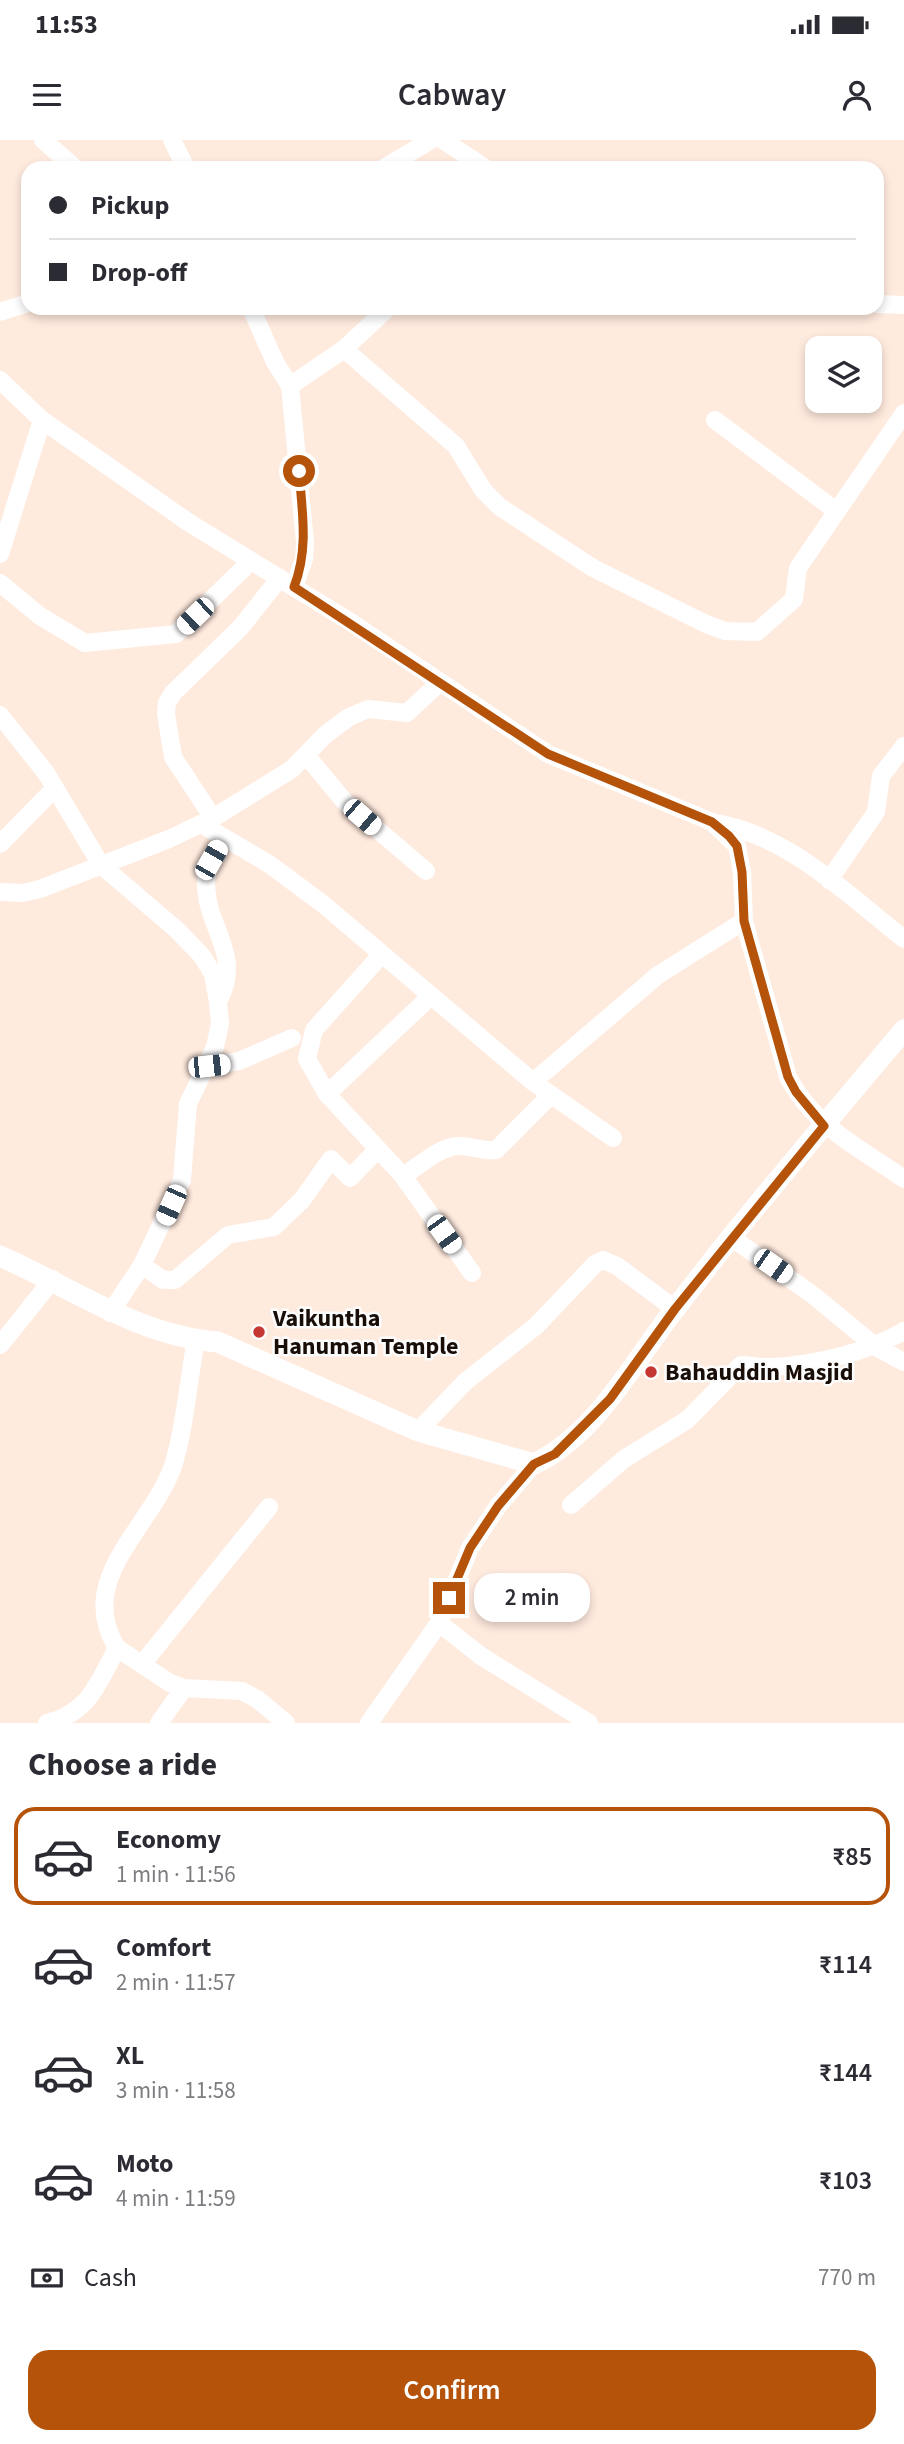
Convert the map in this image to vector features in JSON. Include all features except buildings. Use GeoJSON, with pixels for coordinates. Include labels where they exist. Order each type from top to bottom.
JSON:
{"type":"FeatureCollection","features":[{"type":"Feature","properties":{"kind":"main road"},"geometry":{"type":"LineString","coordinates":[[0,1256],[53,1279],[110,1313],[195,1340],[218,1342],[248,1353],[418,1431],[534,1464],[555,1454],[610,1399],[675,1309],[904,1030]]}},
{"type":"Feature","properties":{"kind":"street"},"geometry":{"type":"LineString","coordinates":[[43,140],[67,161]]}},
{"type":"Feature","properties":{"kind":"street"},"geometry":{"type":"LineString","coordinates":[[172,140],[182,161]]}},
{"type":"Feature","properties":{"kind":"street"},"geometry":{"type":"LineString","coordinates":[[396,161],[431,140]]}},
{"type":"Feature","properties":{"kind":"street"},"geometry":{"type":"LineString","coordinates":[[443,140],[474,161]]}},
{"type":"Feature","properties":{"kind":"street"},"geometry":{"type":"LineString","coordinates":[[884,304],[904,305]]}},
{"type":"Feature","properties":{"kind":"street"},"geometry":{"type":"LineString","coordinates":[[0,312],[21,305]]}},
{"type":"Feature","properties":{"kind":"street"},"geometry":{"type":"LineString","coordinates":[[254,315],[275,362],[290,386],[305,542],[304,559],[287,583],[173,693],[167,703],[176,767],[207,821],[224,838],[270,864],[382,954],[533,1082],[613,1138]]}},
{"type":"Feature","properties":{"kind":"street"},"geometry":{"type":"LineString","coordinates":[[290,386],[344,349],[380,315]]}},
{"type":"Feature","properties":{"kind":"street"},"geometry":{"type":"LineString","coordinates":[[344,349],[456,446],[483,490],[500,507],[593,568],[725,631],[757,632],[785,610],[794,599],[798,568],[835,510],[904,413]]}},
{"type":"Feature","properties":{"kind":"street"},"geometry":{"type":"LineString","coordinates":[[0,380],[41,420],[188,522],[287,583],[548,754],[712,822],[753,833],[829,880],[904,939]]}},
{"type":"Feature","properties":{"kind":"street"},"geometry":{"type":"LineString","coordinates":[[0,554],[41,420]]}},
{"type":"Feature","properties":{"kind":"street"},"geometry":{"type":"LineString","coordinates":[[715,420],[835,510]]}},
{"type":"Feature","properties":{"kind":"street"},"geometry":{"type":"LineString","coordinates":[[0,583],[40,616],[85,643],[140,636],[164,638],[176,634],[251,561]]}},
{"type":"Feature","properties":{"kind":"street"},"geometry":{"type":"LineString","coordinates":[[0,892],[22,893],[40,889],[207,821],[292,769],[349,717],[368,709],[407,713],[439,683]]}},
{"type":"Feature","properties":{"kind":"street"},"geometry":{"type":"LineString","coordinates":[[0,715],[55,788],[101,865],[177,930],[202,956],[213,974],[220,1024],[209,1066],[188,1104],[182,1180],[142,1265],[110,1313]]}},
{"type":"Feature","properties":{"kind":"street"},"geometry":{"type":"LineString","coordinates":[[829,880],[876,812],[881,776],[904,747]]}},
{"type":"Feature","properties":{"kind":"street"},"geometry":{"type":"LineString","coordinates":[[306,755],[344,801],[426,871]]}},
{"type":"Feature","properties":{"kind":"street"},"geometry":{"type":"LineString","coordinates":[[0,844],[55,788]]}},
{"type":"Feature","properties":{"kind":"street"},"geometry":{"type":"LineString","coordinates":[[712,822],[737,846],[742,872],[744,921],[788,1077],[796,1092],[824,1126],[904,1178]]}},
{"type":"Feature","properties":{"kind":"street"},"geometry":{"type":"LineString","coordinates":[[218,1002],[227,986],[229,964],[210,908],[206,882],[211,860],[224,838]]}},
{"type":"Feature","properties":{"kind":"street"},"geometry":{"type":"LineString","coordinates":[[533,1082],[658,975],[744,921]]}},
{"type":"Feature","properties":{"kind":"street"},"geometry":{"type":"LineString","coordinates":[[382,954],[314,1030],[307,1059],[327,1094],[403,1176],[472,1273]]}},
{"type":"Feature","properties":{"kind":"street"},"geometry":{"type":"LineString","coordinates":[[327,1094],[381,1039],[431,996]]}},
{"type":"Feature","properties":{"kind":"street"},"geometry":{"type":"LineString","coordinates":[[209,1066],[239,1061],[292,1038]]}},
{"type":"Feature","properties":{"kind":"street"},"geometry":{"type":"LineString","coordinates":[[403,1176],[446,1149],[459,1146],[496,1150],[551,1095]]}},
{"type":"Feature","properties":{"kind":"street"},"geometry":{"type":"LineString","coordinates":[[142,1265],[163,1280],[174,1280],[228,1235],[274,1227],[302,1200],[331,1159],[351,1178],[377,1150]]}},
{"type":"Feature","properties":{"kind":"street"},"geometry":{"type":"LineString","coordinates":[[732,1238],[813,1295],[876,1347],[904,1362]]}},
{"type":"Feature","properties":{"kind":"street"},"geometry":{"type":"LineString","coordinates":[[418,1431],[466,1382],[502,1351],[522,1339],[595,1264],[603,1260],[617,1266],[675,1309]]}},
{"type":"Feature","properties":{"kind":"street"},"geometry":{"type":"LineString","coordinates":[[0,1345],[53,1279]]}},
{"type":"Feature","properties":{"kind":"street"},"geometry":{"type":"LineString","coordinates":[[571,1505],[624,1460],[687,1420],[741,1365],[771,1368],[876,1347],[904,1331]]}},
{"type":"Feature","properties":{"kind":"street"},"geometry":{"type":"LineString","coordinates":[[195,1340],[173,1465],[105,1586],[107,1632],[117,1648],[143,1662],[170,1683],[184,1688],[242,1691],[257,1699],[286,1723]]}},
{"type":"Feature","properties":{"kind":"street"},"geometry":{"type":"LineString","coordinates":[[369,1723],[439,1623],[470,1548],[498,1506],[534,1464]]}},
{"type":"Feature","properties":{"kind":"street"},"geometry":{"type":"LineString","coordinates":[[143,1662],[268,1507]]}},
{"type":"Feature","properties":{"kind":"street"},"geometry":{"type":"LineString","coordinates":[[439,1623],[481,1656],[589,1723]]}},
{"type":"Feature","properties":{"kind":"street"},"geometry":{"type":"LineString","coordinates":[[47,1723],[73,1713],[88,1702],[117,1648]]}},
{"type":"Feature","properties":{"kind":"street"},"geometry":{"type":"LineString","coordinates":[[159,1723],[184,1688]]}},
{"type":"Feature","properties":{"kind":"place","name":"Vaikuntha Hanuman Temple"},"geometry":{"type":"Point","coordinates":[259,1332]}},
{"type":"Feature","properties":{"kind":"place","name":"Bahauddin Masjid"},"geometry":{"type":"Point","coordinates":[651,1372]}},
{"type":"Feature","properties":{"kind":"route"},"geometry":{"type":"LineString","coordinates":[[299,471],[305,542],[304,559],[294,587],[548,754],[690,816],[712,822],[729,836],[737,846],[742,872],[744,921],[788,1077],[796,1092],[824,1126],[675,1309],[610,1399],[555,1454],[534,1464],[498,1506],[470,1548],[449,1598]]}}]}
